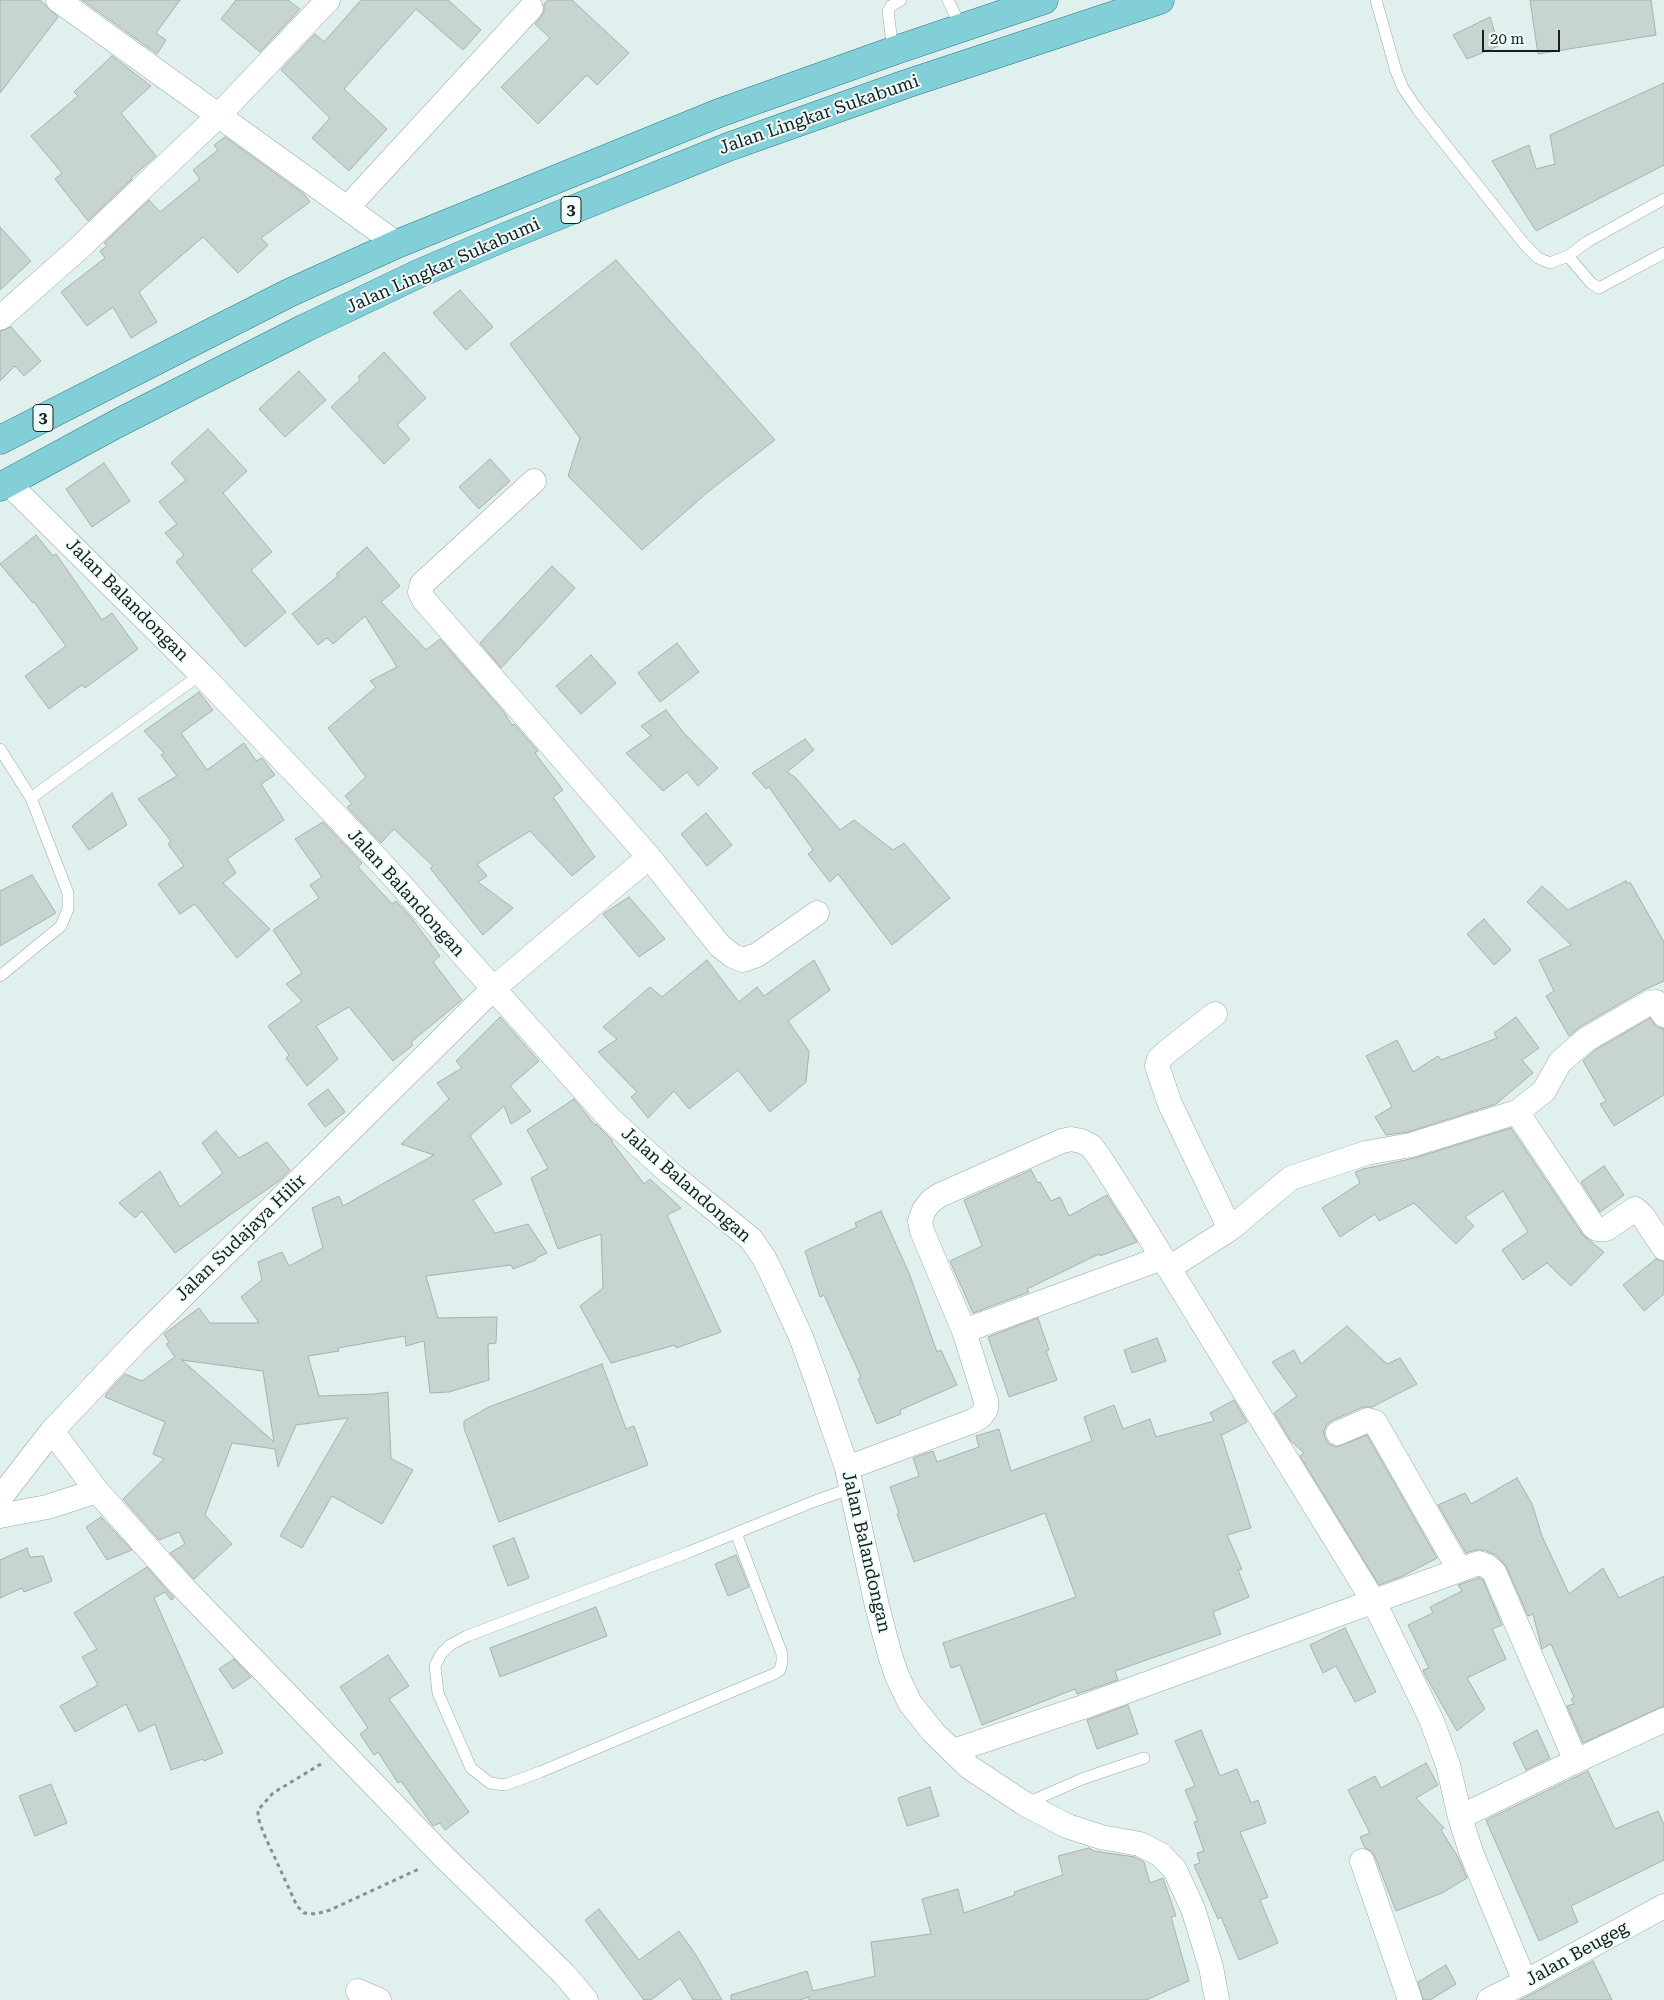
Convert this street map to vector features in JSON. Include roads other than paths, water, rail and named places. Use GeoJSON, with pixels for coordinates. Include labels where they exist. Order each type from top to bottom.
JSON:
{"type":"FeatureCollection","features":[{"type":"Feature","properties":{"kind":"main road","name":"Jalan Lingkar Sukabumi"},"geometry":{"type":"LineString","coordinates":[[0,440],[289,293],[396,244],[719,112],[961,27],[1044,0]]}},
{"type":"Feature","properties":{"kind":"main road","name":"Jalan Lingkar Sukabumi"},"geometry":{"type":"LineString","coordinates":[[4,485],[120,422],[305,328],[420,273],[500,239],[728,147],[906,84],[1160,0]]}},
{"type":"Feature","properties":{"kind":"street"},"geometry":{"type":"LineString","coordinates":[[58,0],[396,244]]}},
{"type":"Feature","properties":{"kind":"street"},"geometry":{"type":"LineString","coordinates":[[0,318],[77,250],[219,115],[328,0]]}},
{"type":"Feature","properties":{"kind":"street"},"geometry":{"type":"LineString","coordinates":[[347,208],[531,8]]}},
{"type":"Feature","properties":{"kind":"street"},"geometry":{"type":"LineString","coordinates":[[534,481],[422,584],[420,592],[424,600],[649,856],[720,946],[742,960],[757,955],[817,913]]}},
{"type":"Feature","properties":{"kind":"street","name":"Jalan Balandongan"},"geometry":{"type":"LineString","coordinates":[[4,485],[201,674],[383,865],[610,1119],[672,1175],[751,1239],[764,1258],[801,1337],[849,1478],[877,1606],[897,1676],[910,1702],[933,1732],[969,1767],[1025,1804],[1067,1826],[1101,1838],[1140,1844],[1161,1854],[1176,1870],[1193,1909],[1211,1967],[1217,2000]]}},
{"type":"Feature","properties":{"kind":"street","name":"Jalan Sudajaya Hilir"},"geometry":{"type":"LineString","coordinates":[[0,1498],[52,1431],[135,1343],[494,988],[649,856]]}},
{"type":"Feature","properties":{"kind":"street"},"geometry":{"type":"LineString","coordinates":[[964,1331],[1165,1263],[1230,1229],[1291,1178],[1366,1153],[1411,1145],[1517,1112],[1544,1091],[1560,1062],[1587,1039],[1649,1003],[1656,1002],[1664,1015]]}},
{"type":"Feature","properties":{"kind":"street"},"geometry":{"type":"LineString","coordinates":[[1215,1014],[1168,1051],[1159,1059],[1156,1066],[1170,1104],[1230,1229]]}},
{"type":"Feature","properties":{"kind":"street"},"geometry":{"type":"LineString","coordinates":[[1517,1112],[1594,1227],[1597,1229],[1606,1228],[1635,1209],[1642,1215],[1664,1248]]}},
{"type":"Feature","properties":{"kind":"street"},"geometry":{"type":"LineString","coordinates":[[849,1478],[973,1421],[981,1416],[986,1409],[986,1401],[964,1331],[922,1231],[920,1221],[924,1210],[931,1201],[940,1195],[1062,1141],[1071,1139],[1091,1146],[1374,1602],[1431,1719],[1448,1765],[1460,1817],[1486,1889],[1525,1982]]}},
{"type":"Feature","properties":{"kind":"street"},"geometry":{"type":"LineString","coordinates":[[1338,1433],[1368,1420],[1375,1422],[1459,1569]]}},
{"type":"Feature","properties":{"kind":"street"},"geometry":{"type":"LineString","coordinates":[[52,1431],[97,1491],[179,1583],[444,1857],[564,1974],[586,2000]]}},
{"type":"Feature","properties":{"kind":"street"},"geometry":{"type":"LineString","coordinates":[[0,1516],[47,1507],[97,1491]]}},
{"type":"Feature","properties":{"kind":"street"},"geometry":{"type":"LineString","coordinates":[[953,1751],[1083,1708],[1479,1563],[1487,1566],[1494,1572],[1576,1761]]}},
{"type":"Feature","properties":{"kind":"street"},"geometry":{"type":"LineString","coordinates":[[1460,1817],[1664,1720]]}},
{"type":"Feature","properties":{"kind":"street"},"geometry":{"type":"LineString","coordinates":[[1362,1861],[1410,2000]]}},
{"type":"Feature","properties":{"kind":"street","name":"Jalan Beugeg"},"geometry":{"type":"LineString","coordinates":[[1489,2000],[1664,1906]]}},
{"type":"Feature","properties":{"kind":"lane"},"geometry":{"type":"LineString","coordinates":[[893,51],[888,11],[901,0]]}},
{"type":"Feature","properties":{"kind":"lane"},"geometry":{"type":"LineString","coordinates":[[948,0],[961,27]]}},
{"type":"Feature","properties":{"kind":"lane"},"geometry":{"type":"LineString","coordinates":[[1376,0],[1396,71],[1403,88],[1418,110],[1525,246],[1538,258],[1550,263],[1568,256],[1587,242],[1664,199]]}},
{"type":"Feature","properties":{"kind":"lane"},"geometry":{"type":"LineString","coordinates":[[1568,256],[1590,283],[1599,288],[1664,253]]}},
{"type":"Feature","properties":{"kind":"lane"},"geometry":{"type":"LineString","coordinates":[[31,798],[201,674]]}},
{"type":"Feature","properties":{"kind":"lane"},"geometry":{"type":"LineString","coordinates":[[0,750],[31,798],[68,893],[68,909],[61,926],[0,976]]}},
{"type":"Feature","properties":{"kind":"lane"},"geometry":{"type":"LineString","coordinates":[[736,1533],[782,1654],[780,1670],[729,1693],[505,1785],[490,1783],[471,1768],[438,1694],[435,1666],[441,1654],[450,1645],[467,1636],[736,1533],[849,1478]]}},
{"type":"Feature","properties":{"kind":"lane"},"geometry":{"type":"LineString","coordinates":[[1025,1804],[1082,1779],[1144,1758]]}}]}
